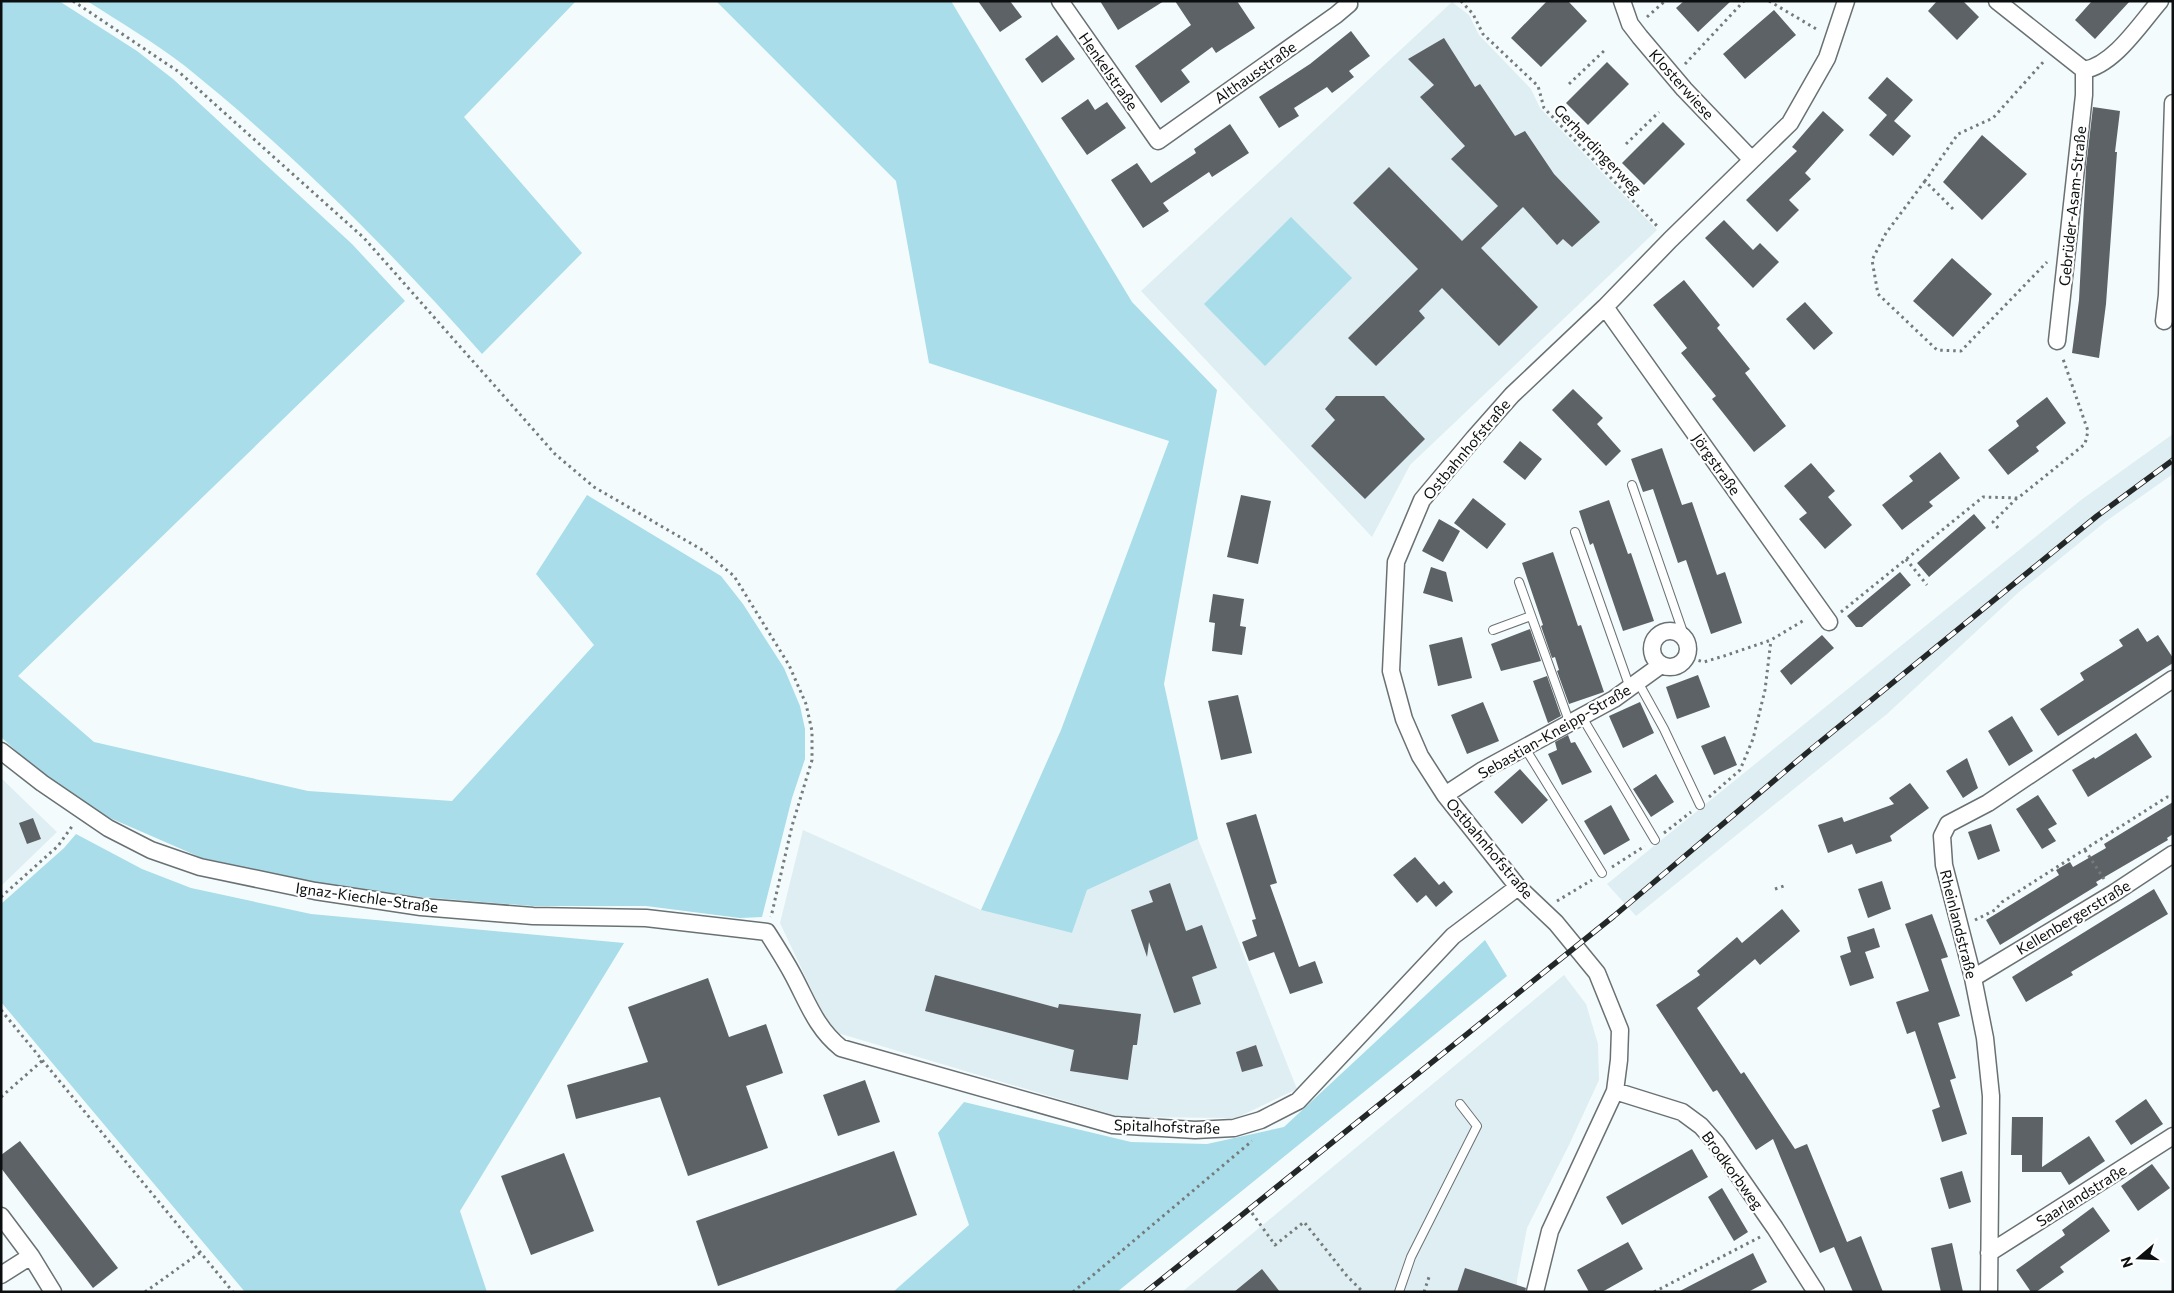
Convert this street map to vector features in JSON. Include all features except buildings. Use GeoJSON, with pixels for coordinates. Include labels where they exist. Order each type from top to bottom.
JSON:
{"type":"FeatureCollection","features":[{"type":"Feature","properties":{"kind":"street","name":"Henkelstraße"},"geometry":{"type":"LineString","coordinates":[[1060,1],[1158,141]]}},
{"type":"Feature","properties":{"kind":"street","name":"Althausstraße"},"geometry":{"type":"LineString","coordinates":[[1158,141],[1336,15],[1349,4],[1348,1]]}},
{"type":"Feature","properties":{"kind":"street","name":"Klosterwiese"},"geometry":{"type":"LineString","coordinates":[[1622,1],[1634,30],[1752,160]]}},
{"type":"Feature","properties":{"kind":"street","name":"Ostbahnhofstraße"},"geometry":{"type":"LineString","coordinates":[[1535,1292],[1550,1231],[1615,1091],[1620,1060],[1620,1030],[1598,973],[1556,923],[1518,887],[1445,795],[1420,756],[1404,719],[1391,671],[1396,562],[1422,500],[1512,395],[1605,307],[1670,240],[1790,123],[1828,58],[1846,1]]}},
{"type":"Feature","properties":{"kind":"street"},"geometry":{"type":"LineString","coordinates":[[1997,1],[2084,70],[2108,61],[2160,1]]}},
{"type":"Feature","properties":{"kind":"street","name":"Gebrüder-Asam-Straße"},"geometry":{"type":"LineString","coordinates":[[2057,341],[2084,95],[2084,70]]}},
{"type":"Feature","properties":{"kind":"street"},"geometry":{"type":"LineString","coordinates":[[2164,322],[2167,295],[2173,103]]}},
{"type":"Feature","properties":{"kind":"street","name":"Jörgstraße"},"geometry":{"type":"LineString","coordinates":[[1605,307],[1824,616]]}},
{"type":"Feature","properties":{"kind":"street"},"geometry":{"type":"LineString","coordinates":[[1661,666],[1653,657],[1651,651],[1654,639],[1658,634],[1669,630],[1675,631],[1685,638],[1688,651],[1686,657]]}},
{"type":"Feature","properties":{"kind":"street","name":"Sebastian-Kneipp-Straße"},"geometry":{"type":"LineString","coordinates":[[1445,795],[1576,720],[1634,685],[1661,666],[1673,667],[1683,662],[1686,657]]}},
{"type":"Feature","properties":{"kind":"street","name":"Rheinlandstraße"},"geometry":{"type":"LineString","coordinates":[[1989,1292],[1991,1096],[1985,1038],[1973,978],[1944,865],[1942,836],[1948,824],[1988,803],[2173,679]]}},
{"type":"Feature","properties":{"kind":"street","name":"Ignaz-Kiechle-Straße"},"geometry":{"type":"LineString","coordinates":[[1,751],[42,783],[108,828],[151,850],[200,867],[315,891],[421,907],[533,916],[646,918],[767,932]]}},
{"type":"Feature","properties":{"kind":"street","name":"Kellenbergerstraße"},"geometry":{"type":"LineString","coordinates":[[1973,978],[2114,893],[2173,854]]}},
{"type":"Feature","properties":{"kind":"street","name":"Spitalhofstraße"},"geometry":{"type":"LineString","coordinates":[[767,932],[792,973],[817,1022],[827,1036],[842,1048],[1114,1125],[1195,1130],[1234,1128],[1261,1120],[1298,1101],[1453,936],[1518,887]]}},
{"type":"Feature","properties":{"kind":"street","name":"Brodkorbweg"},"geometry":{"type":"LineString","coordinates":[[1615,1091],[1682,1112],[1701,1126],[1716,1143],[1776,1228],[1816,1292]]}},
{"type":"Feature","properties":{"kind":"street","name":"Saarlandstraße"},"geometry":{"type":"LineString","coordinates":[[1989,1253],[2173,1136]]}},
{"type":"Feature","properties":{"kind":"street"},"geometry":{"type":"LineString","coordinates":[[1,1216],[31,1256],[53,1292]]}},
{"type":"Feature","properties":{"kind":"street"},"geometry":{"type":"LineString","coordinates":[[1,1276],[31,1256]]}},
{"type":"Feature","properties":{"kind":"lane"},"geometry":{"type":"LineString","coordinates":[[1632,485],[1685,638]]}},
{"type":"Feature","properties":{"kind":"lane"},"geometry":{"type":"LineString","coordinates":[[1575,532],[1634,685],[1664,730],[1700,805]]}},
{"type":"Feature","properties":{"kind":"lane"},"geometry":{"type":"LineString","coordinates":[[1519,582],[1531,616],[1576,720],[1655,840]]}},
{"type":"Feature","properties":{"kind":"lane"},"geometry":{"type":"LineString","coordinates":[[1493,630],[1531,616]]}},
{"type":"Feature","properties":{"kind":"lane"},"geometry":{"type":"LineString","coordinates":[[1526,748],[1602,873]]}},
{"type":"Feature","properties":{"kind":"lane"},"geometry":{"type":"LineString","coordinates":[[1398,1292],[1411,1257],[1478,1126],[1460,1104]]}},
{"type":"Feature","properties":{"kind":"path"},"geometry":{"type":"LineString","coordinates":[[73,1],[179,72],[364,238],[555,454],[594,487],[704,551],[734,576],[789,665],[806,704],[812,731],[812,760],[792,826],[767,932]]}},
{"type":"Feature","properties":{"kind":"path","name":"Gerhardingerweg"},"geometry":{"type":"LineString","coordinates":[[1460,1],[1473,14],[1483,34],[1538,86],[1544,108],[1670,240]]}},
{"type":"Feature","properties":{"kind":"path"},"geometry":{"type":"LineString","coordinates":[[1634,30],[1665,1]]}},
{"type":"Feature","properties":{"kind":"path"},"geometry":{"type":"LineString","coordinates":[[1674,76],[1744,1]]}},
{"type":"Feature","properties":{"kind":"path"},"geometry":{"type":"LineString","coordinates":[[1769,1],[1834,40]]}},
{"type":"Feature","properties":{"kind":"path"},"geometry":{"type":"LineString","coordinates":[[2030,278],[1961,351],[1936,350],[1878,294],[1872,260],[1886,233],[1958,134],[1993,118],[2055,48]]}},
{"type":"Feature","properties":{"kind":"path"},"geometry":{"type":"LineString","coordinates":[[1569,84],[1606,49]]}},
{"type":"Feature","properties":{"kind":"path"},"geometry":{"type":"LineString","coordinates":[[1626,144],[1658,112]]}},
{"type":"Feature","properties":{"kind":"path"},"geometry":{"type":"LineString","coordinates":[[1925,181],[1953,209]]}},
{"type":"Feature","properties":{"kind":"path"},"geometry":{"type":"LineString","coordinates":[[1998,528],[1993,522],[2018,498],[2085,444],[2088,431],[2057,341]]}},
{"type":"Feature","properties":{"kind":"path"},"geometry":{"type":"LineString","coordinates":[[1686,657],[1704,662],[1770,640],[1824,616],[1906,559],[1983,497],[2018,498]]}},
{"type":"Feature","properties":{"kind":"path"},"geometry":{"type":"LineString","coordinates":[[1906,559],[1927,585]]}},
{"type":"Feature","properties":{"kind":"path"},"geometry":{"type":"LineString","coordinates":[[1980,917],[1995,910],[2002,902],[2167,797],[2173,798]]}},
{"type":"Feature","properties":{"kind":"path"},"geometry":{"type":"LineString","coordinates":[[1,897],[58,846],[83,810]]}},
{"type":"Feature","properties":{"kind":"path"},"geometry":{"type":"LineString","coordinates":[[2085,850],[2114,893]]}},
{"type":"Feature","properties":{"kind":"path"},"geometry":{"type":"LineString","coordinates":[[1775,889],[1784,886]]}},
{"type":"Feature","properties":{"kind":"path"},"geometry":{"type":"LineString","coordinates":[[1,1010],[233,1292]]}},
{"type":"Feature","properties":{"kind":"path"},"geometry":{"type":"LineString","coordinates":[[1,1097],[43,1060]]}},
{"type":"Feature","properties":{"kind":"path"},"geometry":{"type":"LineString","coordinates":[[1073,1292],[1250,1144],[1261,1120]]}},
{"type":"Feature","properties":{"kind":"path"},"geometry":{"type":"LineString","coordinates":[[1252,1213],[1275,1245],[1304,1222],[1347,1276],[1363,1292]]}},
{"type":"Feature","properties":{"kind":"path"},"geometry":{"type":"LineString","coordinates":[[1654,1292],[1776,1228]]}},
{"type":"Feature","properties":{"kind":"path"},"geometry":{"type":"LineString","coordinates":[[145,1292],[200,1252]]}},
{"type":"Feature","properties":{"kind":"path"},"geometry":{"type":"LineString","coordinates":[[1424,1292],[1429,1277]]}},
{"type":"Feature","properties":{"kind":"shaded area"},"geometry":{"type":"Polygon","coordinates":[[[1,1],[59,1],[137,51],[173,79],[352,244],[405,301],[18,676],[94,742],[308,791],[452,801],[594,645],[536,574],[587,495],[721,576],[743,604],[784,668],[800,706],[805,729],[805,759],[792,798],[762,917],[740,918],[646,906],[533,906],[421,897],[316,883],[202,858],[110,818],[80,801],[48,780],[1,737],[1,1]]]}},
{"type":"Feature","properties":{"kind":"shaded area"},"geometry":{"type":"Polygon","coordinates":[[[87,1],[576,1],[464,117],[582,253],[482,354],[376,240],[264,133],[173,57],[87,1]]]}},
{"type":"Feature","properties":{"kind":"shaded area"},"geometry":{"type":"Polygon","coordinates":[[[716,1],[951,1],[1132,302],[1217,390],[1164,684],[1198,839],[1087,890],[1072,933],[981,910],[1061,730],[1169,441],[929,363],[896,181],[716,1]]]}},
{"type":"Feature","properties":{"kind":"shaded area"},"geometry":{"type":"Polygon","coordinates":[[[1452,2],[1469,15],[1479,35],[1531,89],[1540,108],[1657,230],[1410,465],[1372,537],[1141,291],[1452,2]]]}},
{"type":"Feature","properties":{"kind":"shaded area"},"geometry":{"type":"Polygon","coordinates":[[[1291,217],[1352,278],[1265,366],[1204,304],[1291,217]]]}},
{"type":"Feature","properties":{"kind":"shaded area"},"geometry":{"type":"Polygon","coordinates":[[[2173,434],[2173,474],[2105,522],[2019,592],[1887,714],[1636,916],[1607,884],[2081,500],[2173,434]]]}},
{"type":"Feature","properties":{"kind":"shaded area"},"geometry":{"type":"Polygon","coordinates":[[[1,778],[57,832],[1,886],[1,778]]]}},
{"type":"Feature","properties":{"kind":"shaded area"},"geometry":{"type":"Polygon","coordinates":[[[803,830],[981,910],[1072,933],[1087,890],[1198,839],[1297,1089],[1236,1118],[1120,1117],[831,1031],[780,923],[803,830]]]}},
{"type":"Feature","properties":{"kind":"shaded area"},"geometry":{"type":"Polygon","coordinates":[[[76,834],[142,869],[191,888],[311,914],[624,943],[460,1211],[487,1292],[245,1292],[1,1002],[1,904],[64,848],[76,834]]]}},
{"type":"Feature","properties":{"kind":"shaded area"},"geometry":{"type":"Polygon","coordinates":[[[1485,940],[1507,976],[1117,1292],[893,1292],[969,1225],[938,1133],[964,1102],[1131,1142],[1207,1144],[1284,1127],[1485,940]]]}},
{"type":"Feature","properties":{"kind":"shaded area"},"geometry":{"type":"Polygon","coordinates":[[[1564,975],[1586,1004],[1598,1044],[1599,1080],[1527,1228],[1517,1280],[1517,1292],[1182,1292],[1564,975]]]}},
{"type":"Feature","properties":{"kind":"railway"},"geometry":{"type":"LineString","coordinates":[[1146,1292],[1614,916],[1809,751],[2097,516],[2173,460]]}}]}
